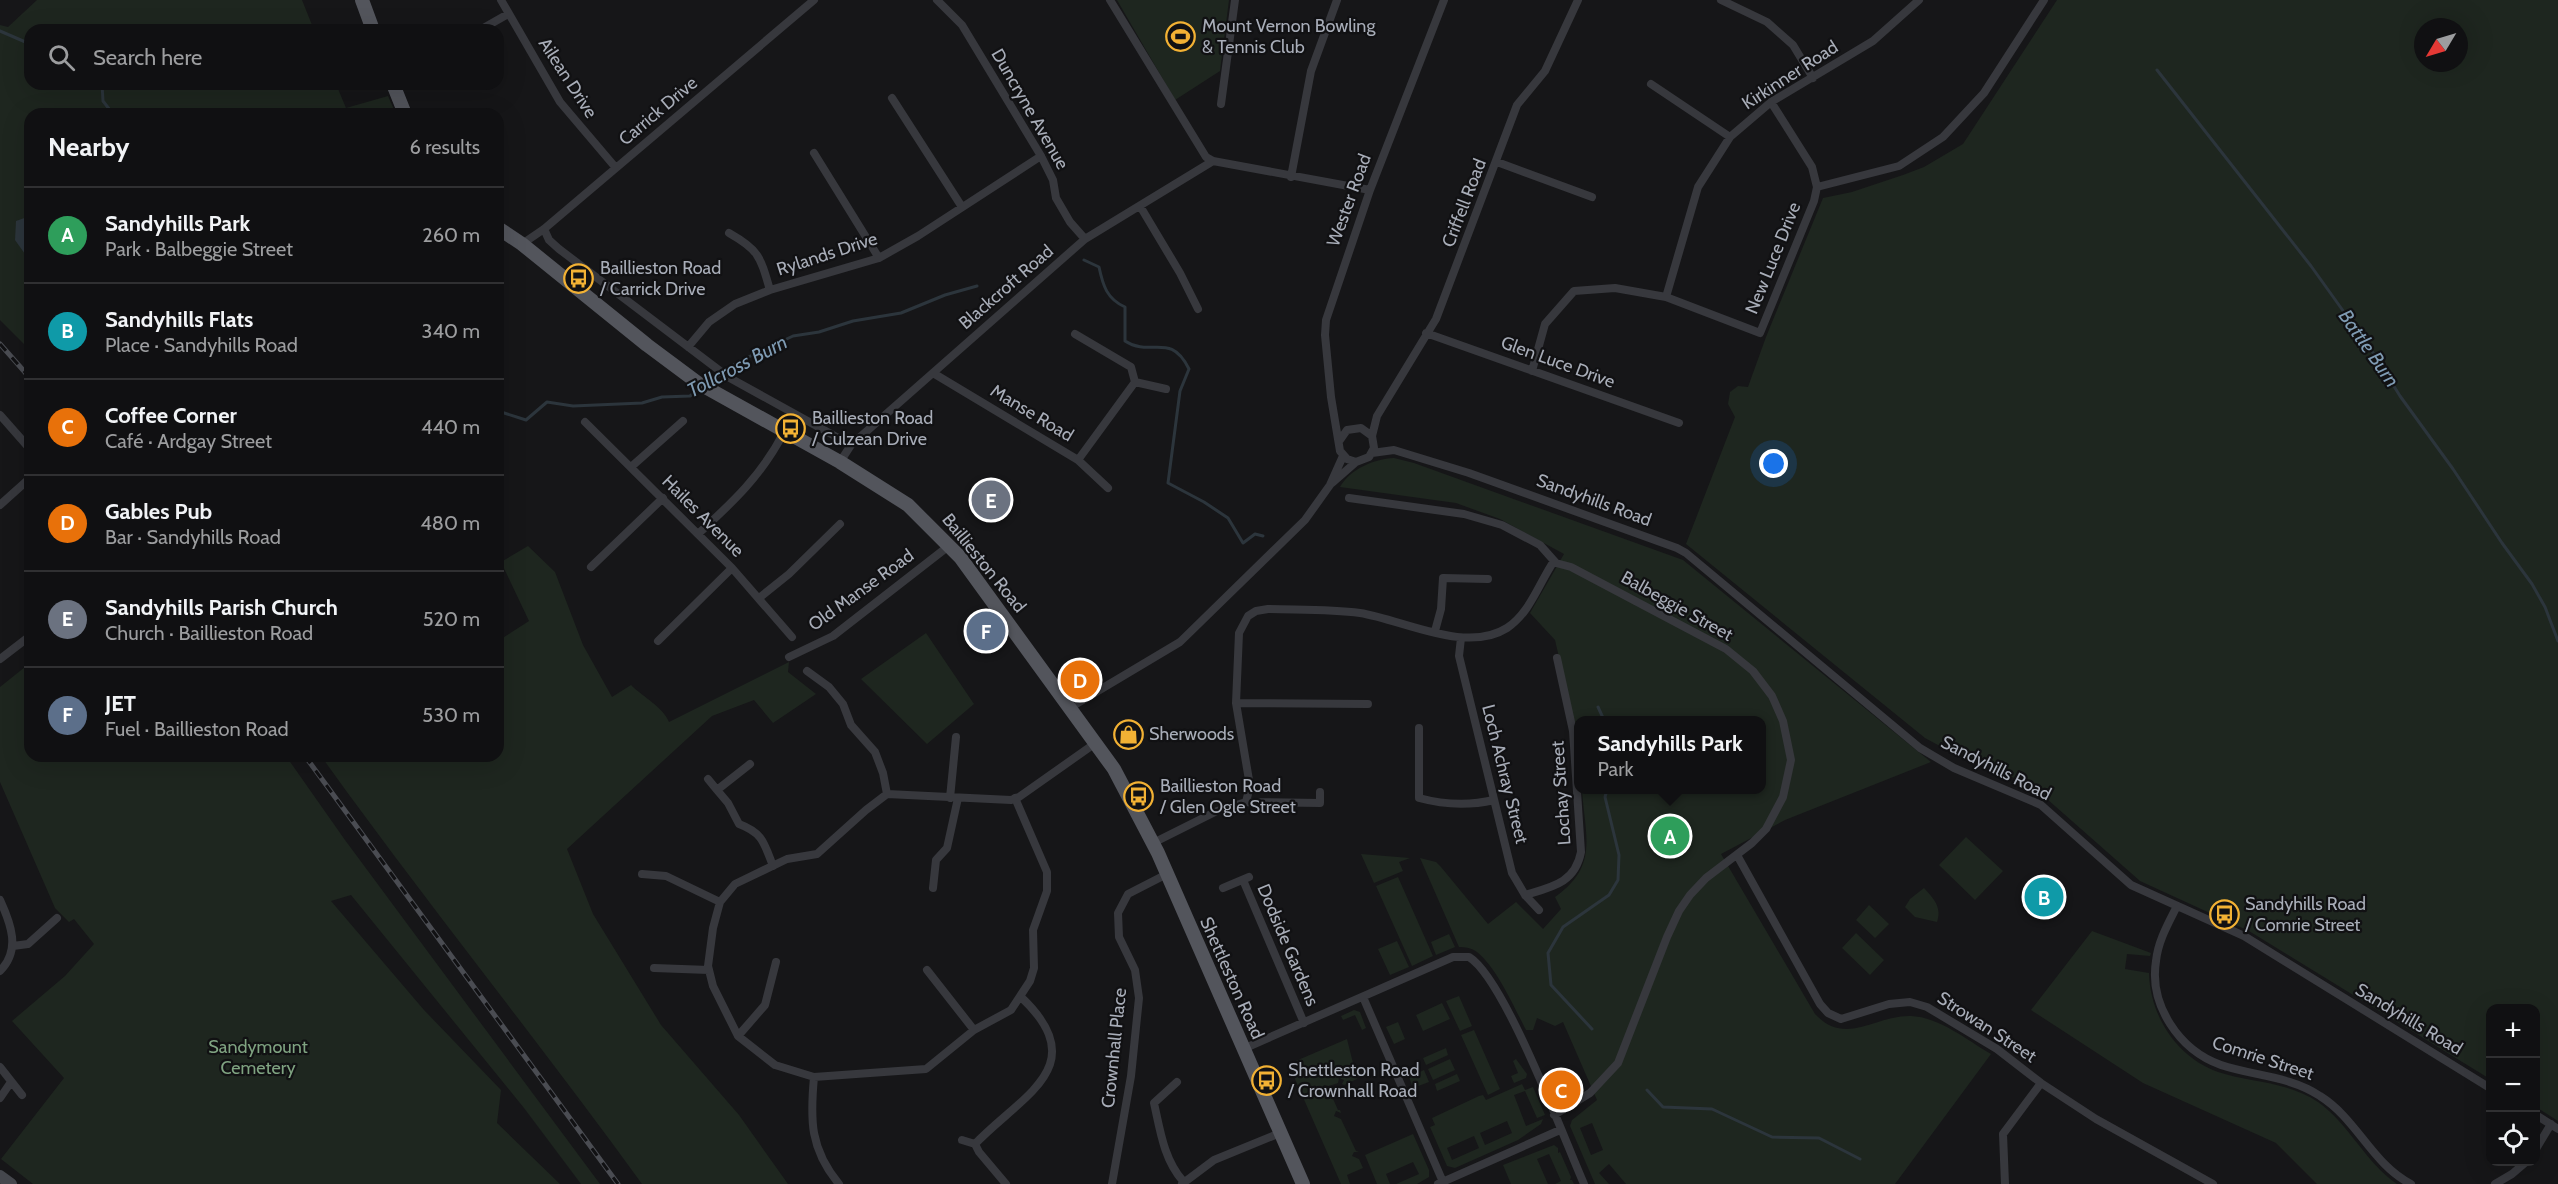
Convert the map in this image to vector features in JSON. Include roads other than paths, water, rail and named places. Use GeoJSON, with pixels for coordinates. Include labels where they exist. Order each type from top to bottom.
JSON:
{"type":"FeatureCollection","features":[{"type":"Feature","properties":{"kind":"main road"},"geometry":{"type":"LineString","coordinates":[[362,0],[371,24]]}},
{"type":"Feature","properties":{"kind":"main road"},"geometry":{"type":"LineString","coordinates":[[395,90],[403,108]]}},
{"type":"Feature","properties":{"kind":"main road","name":"Baillieston Road"},"geometry":{"type":"LineString","coordinates":[[504,232],[704,387],[840,462],[908,505],[950,545],[1097,742],[1114,768],[1155,848]]}},
{"type":"Feature","properties":{"kind":"main road","name":"Shettleston Road"},"geometry":{"type":"LineString","coordinates":[[1155,848],[1302,1184]]}},
{"type":"Feature","properties":{"kind":"street","name":"Ailean Drive"},"geometry":{"type":"LineString","coordinates":[[501,0],[560,102],[616,168]]}},
{"type":"Feature","properties":{"kind":"street","name":"Carrick Drive"},"geometry":{"type":"LineString","coordinates":[[522,244],[544,229],[814,0]]}},
{"type":"Feature","properties":{"kind":"street","name":"Duncryne Avenue"},"geometry":{"type":"LineString","coordinates":[[938,0],[963,25],[1041,156],[1053,180],[1056,198],[1070,222],[1085,239]]}},
{"type":"Feature","properties":{"kind":"street"},"geometry":{"type":"LineString","coordinates":[[1110,0],[1202,153],[1214,161],[1370,190]]}},
{"type":"Feature","properties":{"kind":"street"},"geometry":{"type":"LineString","coordinates":[[1221,104],[1235,0]]}},
{"type":"Feature","properties":{"kind":"street"},"geometry":{"type":"LineString","coordinates":[[1291,177],[1311,71],[1337,0]]}},
{"type":"Feature","properties":{"kind":"street","name":"Wester Road"},"geometry":{"type":"LineString","coordinates":[[1340,440],[1331,397],[1325,328],[1335,290],[1370,190],[1444,0]]}},
{"type":"Feature","properties":{"kind":"street","name":"Criffell Road"},"geometry":{"type":"LineString","coordinates":[[1373,439],[1377,416],[1436,319],[1518,105],[1545,71],[1578,0]]}},
{"type":"Feature","properties":{"kind":"street"},"geometry":{"type":"LineString","coordinates":[[1721,0],[1767,22],[1793,45],[1813,78]]}},
{"type":"Feature","properties":{"kind":"street"},"geometry":{"type":"LineString","coordinates":[[1817,187],[1899,166],[1942,137],[1984,93],[2044,0]]}},
{"type":"Feature","properties":{"kind":"street","name":"Kirkinner Road"},"geometry":{"type":"LineString","coordinates":[[1666,297],[1698,187],[1730,137],[1772,102],[1873,41],[1915,1]]}},
{"type":"Feature","properties":{"kind":"street"},"geometry":{"type":"LineString","coordinates":[[490,24],[508,14]]}},
{"type":"Feature","properties":{"kind":"street"},"geometry":{"type":"LineString","coordinates":[[1652,84],[1730,137]]}},
{"type":"Feature","properties":{"kind":"street"},"geometry":{"type":"LineString","coordinates":[[892,98],[962,207]]}},
{"type":"Feature","properties":{"kind":"street","name":"New Luce Drive"},"geometry":{"type":"LineString","coordinates":[[1532,371],[1545,324],[1574,291],[1615,288],[1666,297],[1760,333],[1814,201],[1817,187],[1812,167],[1772,102]]}},
{"type":"Feature","properties":{"kind":"street"},"geometry":{"type":"LineString","coordinates":[[814,153],[879,258]]}},
{"type":"Feature","properties":{"kind":"street","name":"Rylands Drive"},"geometry":{"type":"LineString","coordinates":[[688,347],[709,322],[735,304],[770,290],[879,258],[918,236],[1041,156]]}},
{"type":"Feature","properties":{"kind":"street","name":"Blackcroft Road"},"geometry":{"type":"LineString","coordinates":[[840,462],[851,445],[1085,239],[1214,161]]}},
{"type":"Feature","properties":{"kind":"street"},"geometry":{"type":"LineString","coordinates":[[1497,162],[1592,197]]}},
{"type":"Feature","properties":{"kind":"street"},"geometry":{"type":"LineString","coordinates":[[1140,206],[1180,273],[1198,309]]}},
{"type":"Feature","properties":{"kind":"street"},"geometry":{"type":"LineString","coordinates":[[544,229],[549,240],[559,249],[718,370],[851,445]]}},
{"type":"Feature","properties":{"kind":"street"},"geometry":{"type":"LineString","coordinates":[[729,233],[752,246],[764,269],[770,290]]}},
{"type":"Feature","properties":{"kind":"street","name":"Glen Luce Drive"},"geometry":{"type":"LineString","coordinates":[[1426,333],[1678,423]]}},
{"type":"Feature","properties":{"kind":"street"},"geometry":{"type":"LineString","coordinates":[[1075,334],[1131,367],[1135,382]]}},
{"type":"Feature","properties":{"kind":"street","name":"Manse Road"},"geometry":{"type":"LineString","coordinates":[[933,373],[1078,460],[1108,488]]}},
{"type":"Feature","properties":{"kind":"street"},"geometry":{"type":"LineString","coordinates":[[1135,382],[1166,389]]}},
{"type":"Feature","properties":{"kind":"street"},"geometry":{"type":"LineString","coordinates":[[1078,460],[1135,382]]}},
{"type":"Feature","properties":{"kind":"street"},"geometry":{"type":"LineString","coordinates":[[0,415],[24,442]]}},
{"type":"Feature","properties":{"kind":"street","name":"Criffell Road"},"geometry":{"type":"LineString","coordinates":[[1361,428],[1377,416]]}},
{"type":"Feature","properties":{"kind":"street"},"geometry":{"type":"LineString","coordinates":[[1336,419],[1347,430]]}},
{"type":"Feature","properties":{"kind":"street"},"geometry":{"type":"LineString","coordinates":[[631,466],[683,421]]}},
{"type":"Feature","properties":{"kind":"street","name":"Hailes Avenue"},"geometry":{"type":"LineString","coordinates":[[585,422],[732,568],[792,637]]}},
{"type":"Feature","properties":{"kind":"street"},"geometry":{"type":"LineString","coordinates":[[1356,462],[1343,456],[1340,451],[1340,440],[1347,430],[1361,428]]}},
{"type":"Feature","properties":{"kind":"street","name":"Sandyhills Road"},"geometry":{"type":"LineString","coordinates":[[1361,428],[1386,450],[1469,473],[1686,553],[1920,748],[1954,768],[2041,805],[2125,881],[2244,936],[2486,1086]]}},
{"type":"Feature","properties":{"kind":"street"},"geometry":{"type":"LineString","coordinates":[[698,534],[729,505],[771,458],[784,432]]}},
{"type":"Feature","properties":{"kind":"street"},"geometry":{"type":"LineString","coordinates":[[1372,453],[1373,439]]}},
{"type":"Feature","properties":{"kind":"street","name":"Sandyhills Road"},"geometry":{"type":"LineString","coordinates":[[1330,485],[1356,462],[1366,460],[1372,453],[1386,450]]}},
{"type":"Feature","properties":{"kind":"street","name":"Sandyhills Road"},"geometry":{"type":"LineString","coordinates":[[1071,707],[1180,642],[1305,520],[1330,485],[1343,456]]}},
{"type":"Feature","properties":{"kind":"street"},"geometry":{"type":"LineString","coordinates":[[0,506],[24,484]]}},
{"type":"Feature","properties":{"kind":"street"},"geometry":{"type":"LineString","coordinates":[[591,567],[663,498]]}},
{"type":"Feature","properties":{"kind":"street","name":"Balbeggie Street"},"geometry":{"type":"LineString","coordinates":[[1349,498],[1464,514],[1502,525],[1540,545],[1554,561],[1570,567],[1726,649],[1753,671],[1772,696],[1783,721],[1791,760],[1776,813],[1766,829],[1701,883],[1679,911],[1618,1063],[1590,1093],[1554,1115]]}},
{"type":"Feature","properties":{"kind":"street"},"geometry":{"type":"LineString","coordinates":[[759,597],[789,574],[840,524]]}},
{"type":"Feature","properties":{"kind":"street","name":"Old Manse Road"},"geometry":{"type":"LineString","coordinates":[[789,657],[833,636],[950,545]]}},
{"type":"Feature","properties":{"kind":"street"},"geometry":{"type":"LineString","coordinates":[[1246,802],[1250,786],[1236,703],[1239,633],[1248,616],[1256,611],[1268,609],[1352,612],[1461,638],[1493,634],[1516,621],[1524,613],[1554,561]]}},
{"type":"Feature","properties":{"kind":"street"},"geometry":{"type":"LineString","coordinates":[[658,641],[732,568]]}},
{"type":"Feature","properties":{"kind":"street"},"geometry":{"type":"LineString","coordinates":[[1435,631],[1441,609],[1443,578],[1488,579]]}},
{"type":"Feature","properties":{"kind":"street","name":"Loch Achray Street"},"geometry":{"type":"LineString","coordinates":[[1461,638],[1459,656],[1512,873],[1525,895],[1539,910]]}},
{"type":"Feature","properties":{"kind":"street"},"geometry":{"type":"LineString","coordinates":[[0,659],[24,641]]}},
{"type":"Feature","properties":{"kind":"street","name":"Lochay Street"},"geometry":{"type":"LineString","coordinates":[[1557,658],[1574,732]]}},
{"type":"Feature","properties":{"kind":"street"},"geometry":{"type":"LineString","coordinates":[[807,671],[830,687],[843,704],[851,725],[875,752],[883,772],[887,794]]}},
{"type":"Feature","properties":{"kind":"street"},"geometry":{"type":"LineString","coordinates":[[1236,703],[1368,704]]}},
{"type":"Feature","properties":{"kind":"street"},"geometry":{"type":"LineString","coordinates":[[1419,728],[1419,798],[1440,804],[1472,804],[1494,800]]}},
{"type":"Feature","properties":{"kind":"street"},"geometry":{"type":"LineString","coordinates":[[933,888],[936,860],[947,848],[954,798],[956,737]]}},
{"type":"Feature","properties":{"kind":"street"},"geometry":{"type":"LineString","coordinates":[[1015,798],[1047,872],[1047,891],[1033,930],[1034,968],[1030,981],[1011,1010],[974,1030],[926,1069],[814,1077],[776,1065],[738,1036],[713,986],[709,970],[712,928],[720,902],[735,884],[787,860],[817,854],[887,794],[954,798],[1015,798],[1097,742]]}},
{"type":"Feature","properties":{"kind":"street"},"geometry":{"type":"LineString","coordinates":[[717,790],[750,764]]}},
{"type":"Feature","properties":{"kind":"street"},"geometry":{"type":"LineString","coordinates":[[708,779],[728,803],[740,824],[755,830],[764,843],[773,866]]}},
{"type":"Feature","properties":{"kind":"street"},"geometry":{"type":"LineString","coordinates":[[1155,848],[1217,811],[1246,802],[1320,803],[1320,792]]}},
{"type":"Feature","properties":{"kind":"street","name":"Lochay Street"},"geometry":{"type":"LineString","coordinates":[[1525,895],[1552,887],[1567,878],[1579,864],[1581,852],[1578,794]]}},
{"type":"Feature","properties":{"kind":"street","name":"Strowan Street"},"geometry":{"type":"LineString","coordinates":[[1737,855],[1820,1004],[1828,1013],[1841,1019],[1889,1004],[1910,1002],[1927,1007],[1997,1049],[2041,1083],[2096,1119],[2213,1184]]}},
{"type":"Feature","properties":{"kind":"street"},"geometry":{"type":"LineString","coordinates":[[642,874],[666,876],[720,902]]}},
{"type":"Feature","properties":{"kind":"street","name":"Crownhall Place"},"geometry":{"type":"LineString","coordinates":[[1112,1184],[1131,1076],[1139,998],[1135,970],[1119,937],[1118,913],[1121,903],[1134,890],[1167,874]]}},
{"type":"Feature","properties":{"kind":"street","name":"Dodside Gardens"},"geometry":{"type":"LineString","coordinates":[[1223,888],[1246,878],[1304,1023]]}},
{"type":"Feature","properties":{"kind":"street"},"geometry":{"type":"LineString","coordinates":[[0,900],[13,933],[13,946],[7,964],[0,971]]}},
{"type":"Feature","properties":{"kind":"street","name":"Comrie Street"},"geometry":{"type":"LineString","coordinates":[[2177,906],[2160,941],[2155,968],[2156,986],[2163,1010],[2178,1036],[2195,1052],[2214,1062],[2273,1076],[2319,1095],[2340,1111],[2384,1165],[2411,1184]]}},
{"type":"Feature","properties":{"kind":"street"},"geometry":{"type":"LineString","coordinates":[[13,946],[28,944],[57,918]]}},
{"type":"Feature","properties":{"kind":"street"},"geometry":{"type":"LineString","coordinates":[[1243,1049],[1456,956],[1463,955],[1472,959],[1509,1014],[1584,1184]]}},
{"type":"Feature","properties":{"kind":"street"},"geometry":{"type":"LineString","coordinates":[[738,1036],[765,1005],[776,962]]}},
{"type":"Feature","properties":{"kind":"street"},"geometry":{"type":"LineString","coordinates":[[654,968],[709,970]]}},
{"type":"Feature","properties":{"kind":"street"},"geometry":{"type":"LineString","coordinates":[[927,970],[974,1030]]}},
{"type":"Feature","properties":{"kind":"street"},"geometry":{"type":"LineString","coordinates":[[975,1144],[992,1126],[1020,1104],[1045,1077],[1052,1060],[1050,1034],[1035,1011],[1021,997]]}},
{"type":"Feature","properties":{"kind":"street"},"geometry":{"type":"LineString","coordinates":[[1363,997],[1441,1183],[1560,1130]]}},
{"type":"Feature","properties":{"kind":"street"},"geometry":{"type":"LineString","coordinates":[[0,1067],[22,1095]]}},
{"type":"Feature","properties":{"kind":"street"},"geometry":{"type":"LineString","coordinates":[[814,1077],[811,1115],[817,1150],[839,1184]]}},
{"type":"Feature","properties":{"kind":"street"},"geometry":{"type":"LineString","coordinates":[[0,1098],[11,1082]]}},
{"type":"Feature","properties":{"kind":"street"},"geometry":{"type":"LineString","coordinates":[[1176,1082],[1154,1102],[1168,1158],[1182,1183],[1214,1160],[1280,1133]]}},
{"type":"Feature","properties":{"kind":"street"},"geometry":{"type":"LineString","coordinates":[[2005,1184],[2003,1134],[2041,1083]]}},
{"type":"Feature","properties":{"kind":"street"},"geometry":{"type":"LineString","coordinates":[[2540,1118],[2554,1127],[2540,1143]]}},
{"type":"Feature","properties":{"kind":"street"},"geometry":{"type":"LineString","coordinates":[[962,1140],[975,1144],[1006,1184]]}},
{"type":"Feature","properties":{"kind":"street"},"geometry":{"type":"LineString","coordinates":[[2495,1184],[2521,1166]]}},
{"type":"Feature","properties":{"kind":"street"},"geometry":{"type":"LineString","coordinates":[[0,1176],[11,1184]]}},
{"type":"Feature","properties":{"kind":"waterway","name":"Tollcross Burn"},"geometry":{"type":"LineString","coordinates":[[0,31],[24,41]]}},
{"type":"Feature","properties":{"kind":"waterway","name":"Battle Burn"},"geometry":{"type":"LineString","coordinates":[[2157,70],[2311,266],[2374,354],[2400,396],[2532,584],[2545,607],[2558,641]]}},
{"type":"Feature","properties":{"kind":"waterway","name":"Tollcross Burn"},"geometry":{"type":"LineString","coordinates":[[102,90],[103,101],[108,108]]}},
{"type":"Feature","properties":{"kind":"waterway","name":"Tollcross Burn"},"geometry":{"type":"LineString","coordinates":[[1084,260],[1099,267],[1102,280],[1110,296],[1125,307],[1125,341],[1134,346],[1160,347],[1175,351],[1189,369],[1180,391],[1168,483],[1228,518],[1243,543],[1255,534],[1263,536]]}},
{"type":"Feature","properties":{"kind":"waterway","name":"Tollcross Burn"},"geometry":{"type":"LineString","coordinates":[[708,383],[738,362],[793,336],[819,332],[853,321],[901,313],[945,295],[977,286]]}},
{"type":"Feature","properties":{"kind":"waterway","name":"Tollcross Burn"},"geometry":{"type":"LineString","coordinates":[[504,413],[526,420],[547,402],[573,406],[642,403],[662,397],[690,396],[700,388]]}},
{"type":"Feature","properties":{"kind":"waterway","name":"Tollcross Burn"},"geometry":{"type":"LineString","coordinates":[[1598,707],[1602,716]]}},
{"type":"Feature","properties":{"kind":"waterway","name":"Tollcross Burn"},"geometry":{"type":"LineString","coordinates":[[1592,1029],[1551,985],[1548,953],[1563,927],[1609,895],[1618,880],[1619,855],[1606,794]]}},
{"type":"Feature","properties":{"kind":"waterway","name":"Tollcross Burn"},"geometry":{"type":"LineString","coordinates":[[1647,1090],[1663,1107],[1712,1109],[1772,1137],[1819,1138],[1860,1159]]}},
{"type":"Feature","properties":{"kind":"railway"},"geometry":{"type":"LineString","coordinates":[[0,344],[24,371]]}},
{"type":"Feature","properties":{"kind":"railway"},"geometry":{"type":"LineString","coordinates":[[309,762],[618,1184]]}},
{"type":"Feature","properties":{"kind":"place","name":"Mount Vernon Bowling & Tennis Club"},"geometry":{"type":"Point","coordinates":[1181,36]}},
{"type":"Feature","properties":{"kind":"place","name":"Baillieston Road / Carrick Drive"},"geometry":{"type":"Point","coordinates":[579,278]}},
{"type":"Feature","properties":{"kind":"place","name":"Baillieston Road / Culzean Drive"},"geometry":{"type":"Point","coordinates":[791,428]}},
{"type":"Feature","properties":{"kind":"place","name":"Sandyhills Parish Church"},"geometry":{"type":"Point","coordinates":[991,500]}},
{"type":"Feature","properties":{"kind":"place","name":"JET"},"geometry":{"type":"Point","coordinates":[986,631]}},
{"type":"Feature","properties":{"kind":"place","name":"Gables Pub"},"geometry":{"type":"Point","coordinates":[1080,680]}},
{"type":"Feature","properties":{"kind":"place","name":"Sherwoods"},"geometry":{"type":"Point","coordinates":[1128,734]}},
{"type":"Feature","properties":{"kind":"place","name":"Baillieston Road / Glen Ogle Street"},"geometry":{"type":"Point","coordinates":[1139,796]}},
{"type":"Feature","properties":{"kind":"place","name":"Sandyhills Park"},"geometry":{"type":"Point","coordinates":[1670,836]}},
{"type":"Feature","properties":{"kind":"place","name":"Sandyhills Flats"},"geometry":{"type":"Point","coordinates":[2044,897]}},
{"type":"Feature","properties":{"kind":"place","name":"Sandyhills Road / Comrie Street"},"geometry":{"type":"Point","coordinates":[2224,914]}},
{"type":"Feature","properties":{"kind":"place","name":"Shettleston Road / Crownhall Road"},"geometry":{"type":"Point","coordinates":[1267,1080]}},
{"type":"Feature","properties":{"kind":"place","name":"Coffee Corner"},"geometry":{"type":"Point","coordinates":[1561,1090]}},
{"type":"Feature","properties":{"kind":"park label","name":"Sandymount Cemetery"},"geometry":{"type":"Point","coordinates":[258,1057]}}]}
